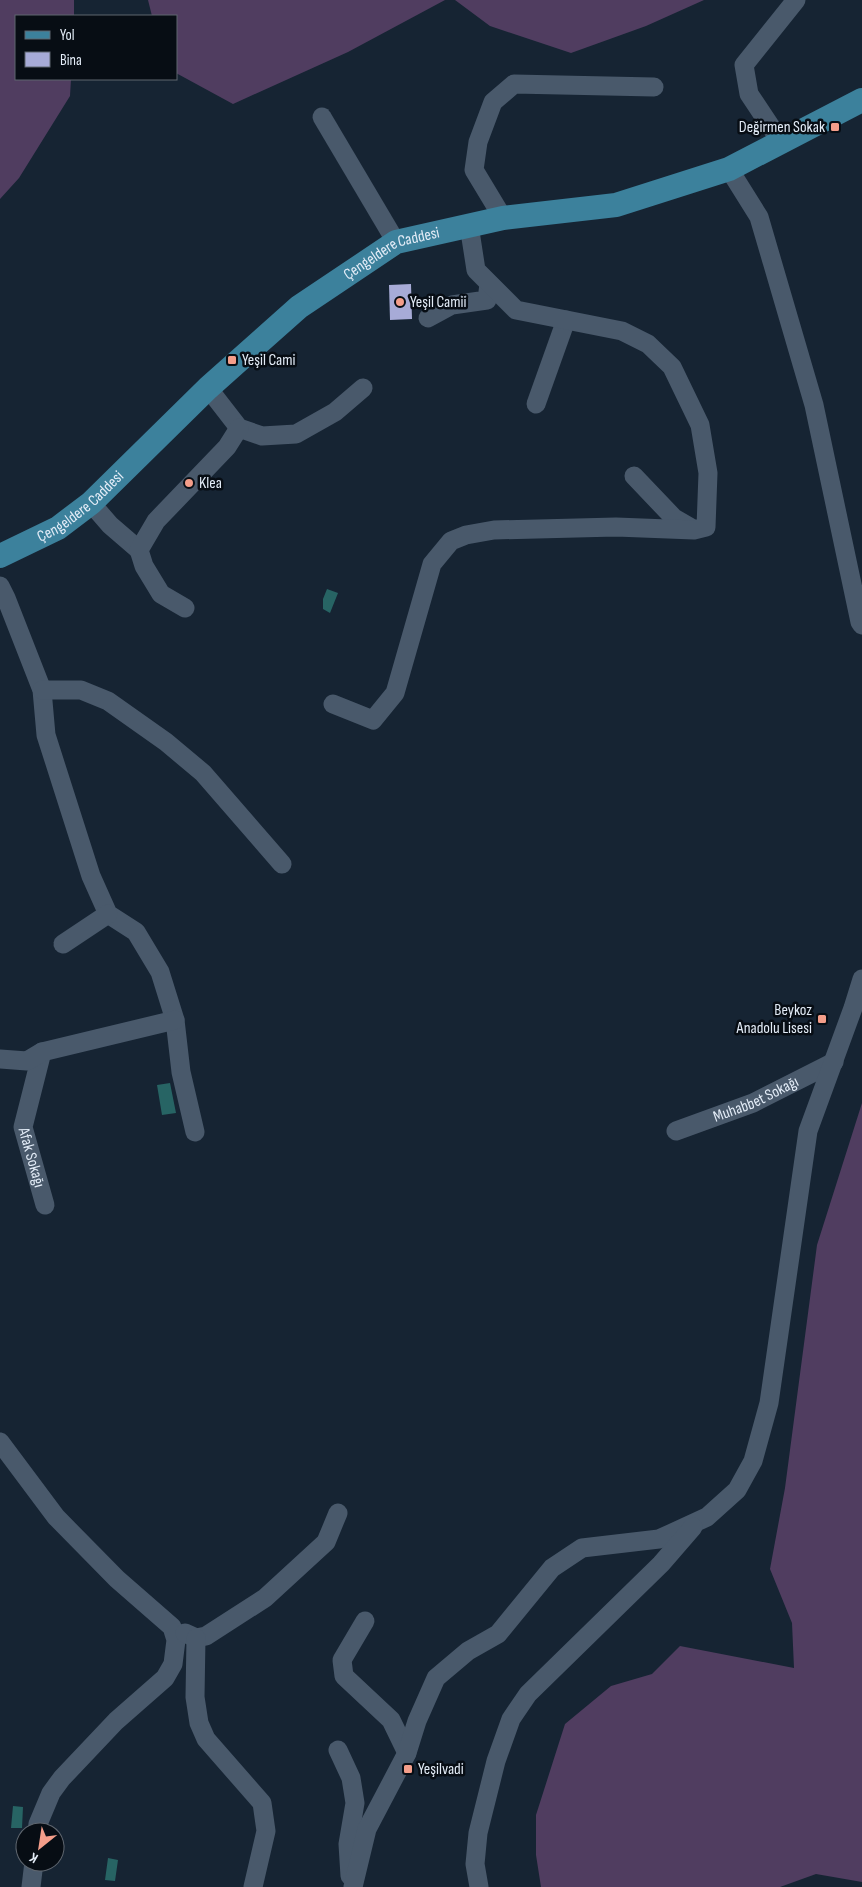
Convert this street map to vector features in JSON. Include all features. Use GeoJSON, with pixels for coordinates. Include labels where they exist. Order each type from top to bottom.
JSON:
{"type":"FeatureCollection","features":[{"type":"Feature","properties":{"kind":"main road","name":"Çengeldere Caddesi"},"geometry":{"type":"LineString","coordinates":[[0,556],[58,528],[91,503],[208,388],[299,307],[396,242],[503,218],[616,205],[729,170],[862,100]]}},
{"type":"Feature","properties":{"kind":"street"},"geometry":{"type":"LineString","coordinates":[[781,142],[749,94],[744,64],[796,0]]}},
{"type":"Feature","properties":{"kind":"street"},"geometry":{"type":"LineString","coordinates":[[503,218],[474,170],[478,142],[493,102],[514,84],[654,87]]}},
{"type":"Feature","properties":{"kind":"street"},"geometry":{"type":"LineString","coordinates":[[322,117],[396,242]]}},
{"type":"Feature","properties":{"kind":"street"},"geometry":{"type":"LineString","coordinates":[[729,170],[759,217],[806,377],[814,405],[862,625]]}},
{"type":"Feature","properties":{"kind":"street"},"geometry":{"type":"LineString","coordinates":[[333,704],[373,720],[395,693],[432,564],[451,541],[466,535],[494,530],[616,527],[694,530],[706,527],[708,473],[700,425],[672,367],[648,344],[622,331],[516,310],[476,270],[469,226]]}},
{"type":"Feature","properties":{"kind":"street"},"geometry":{"type":"LineString","coordinates":[[428,318],[452,305],[488,300],[489,284]]}},
{"type":"Feature","properties":{"kind":"street"},"geometry":{"type":"LineString","coordinates":[[536,404],[566,320]]}},
{"type":"Feature","properties":{"kind":"street"},"geometry":{"type":"LineString","coordinates":[[208,388],[239,428],[262,436],[296,434],[335,412],[363,388]]}},
{"type":"Feature","properties":{"kind":"street"},"geometry":{"type":"LineString","coordinates":[[139,550],[156,521],[227,447],[239,428]]}},
{"type":"Feature","properties":{"kind":"street"},"geometry":{"type":"LineString","coordinates":[[634,476],[674,518],[694,530]]}},
{"type":"Feature","properties":{"kind":"street"},"geometry":{"type":"LineString","coordinates":[[91,503],[110,525],[139,550],[144,566],[161,594],[185,608]]}},
{"type":"Feature","properties":{"kind":"street"},"geometry":{"type":"LineString","coordinates":[[0,586],[42,690],[46,734],[91,876],[108,914],[136,932],[160,972],[175,1020],[181,1072],[195,1132]]}},
{"type":"Feature","properties":{"kind":"street"},"geometry":{"type":"LineString","coordinates":[[42,690],[81,690],[108,702],[166,742],[202,774],[235,808],[282,864]]}},
{"type":"Feature","properties":{"kind":"street"},"geometry":{"type":"LineString","coordinates":[[63,944],[108,914]]}},
{"type":"Feature","properties":{"kind":"street"},"geometry":{"type":"LineString","coordinates":[[351,1887],[367,1830],[407,1753],[417,1721],[436,1678],[468,1652],[498,1634],[552,1568],[582,1548],[659,1539],[707,1517],[737,1490],[753,1462],[769,1404],[808,1131],[862,979]]}},
{"type":"Feature","properties":{"kind":"street"},"geometry":{"type":"LineString","coordinates":[[0,1059],[27,1061],[42,1052],[175,1020]]}},
{"type":"Feature","properties":{"kind":"street","name":"Afak Sokağı"},"geometry":{"type":"LineString","coordinates":[[42,1052],[23,1128],[45,1205]]}},
{"type":"Feature","properties":{"kind":"street","name":"Muhabbet Sokağı"},"geometry":{"type":"LineString","coordinates":[[676,1131],[753,1103],[834,1062]]}},
{"type":"Feature","properties":{"kind":"street"},"geometry":{"type":"LineString","coordinates":[[0,1442],[56,1517],[117,1579],[172,1627],[196,1638],[206,1636],[265,1598],[326,1542],[338,1514]]}},
{"type":"Feature","properties":{"kind":"street"},"geometry":{"type":"LineString","coordinates":[[479,1887],[475,1864],[478,1833],[496,1761],[511,1719],[528,1694],[661,1564],[699,1520]]}},
{"type":"Feature","properties":{"kind":"street"},"geometry":{"type":"LineString","coordinates":[[364,1621],[342,1660],[341,1668],[344,1676],[391,1720],[407,1753]]}},
{"type":"Feature","properties":{"kind":"street"},"geometry":{"type":"LineString","coordinates":[[39,1822],[52,1793],[62,1778],[116,1721],[165,1678],[173,1664],[176,1640],[172,1627]]}},
{"type":"Feature","properties":{"kind":"street"},"geometry":{"type":"LineString","coordinates":[[196,1638],[195,1697],[199,1723],[206,1739],[262,1803],[266,1831],[253,1887]]}},
{"type":"Feature","properties":{"kind":"street"},"geometry":{"type":"LineString","coordinates":[[338,1750],[351,1778],[355,1803],[348,1844],[351,1887]]}},
{"type":"Feature","properties":{"kind":"street"},"geometry":{"type":"LineString","coordinates":[[31,1887],[33,1872]]}},
{"type":"Feature","properties":{"kind":"shaded area"},"geometry":{"type":"Polygon","coordinates":[[[0,0],[74,0],[74,15],[15,15],[15,80],[71,80],[70,96],[19,178],[0,199],[0,0]]]}},
{"type":"Feature","properties":{"kind":"shaded area"},"geometry":{"type":"Polygon","coordinates":[[[148,0],[445,0],[348,52],[233,104],[178,74],[178,15],[152,15],[148,0]]]}},
{"type":"Feature","properties":{"kind":"shaded area"},"geometry":{"type":"Polygon","coordinates":[[[455,0],[704,0],[646,26],[571,53],[490,26],[455,0]]]}},
{"type":"Feature","properties":{"kind":"shaded area"},"geometry":{"type":"Polygon","coordinates":[[[327,589],[338,593],[330,613],[323,609],[323,599],[327,589]]]}},
{"type":"Feature","properties":{"kind":"shaded area"},"geometry":{"type":"Polygon","coordinates":[[[170,1083],[176,1113],[162,1115],[157,1085],[170,1083]]]}},
{"type":"Feature","properties":{"kind":"shaded area"},"geometry":{"type":"Polygon","coordinates":[[[862,1103],[862,1882],[816,1874],[780,1887],[541,1887],[536,1855],[536,1815],[565,1724],[611,1686],[652,1674],[680,1646],[794,1668],[792,1623],[770,1569],[785,1488],[817,1245],[862,1103]]]}},
{"type":"Feature","properties":{"kind":"shaded area"},"geometry":{"type":"Polygon","coordinates":[[[13,1806],[23,1807],[22,1822],[15,1822],[15,1828],[11,1828],[13,1806]]]}},
{"type":"Feature","properties":{"kind":"shaded area"},"geometry":{"type":"Polygon","coordinates":[[[108,1858],[118,1860],[115,1881],[105,1880],[108,1858]]]}},
{"type":"Feature","properties":{"kind":"building","name":"Yeşil Camii"},"geometry":{"type":"Polygon","coordinates":[[[411,284],[412,319],[390,320],[389,285],[411,284]]]}},
{"type":"Feature","properties":{"kind":"place","name":"Değirmen Sokak"},"geometry":{"type":"Point","coordinates":[835,127]}},
{"type":"Feature","properties":{"kind":"place","name":"Yeşil Camii"},"geometry":{"type":"Point","coordinates":[400,302]}},
{"type":"Feature","properties":{"kind":"place","name":"Yeşil Cami"},"geometry":{"type":"Point","coordinates":[232,360]}},
{"type":"Feature","properties":{"kind":"place","name":"Klea"},"geometry":{"type":"Point","coordinates":[189,483]}},
{"type":"Feature","properties":{"kind":"place","name":"Beykoz Anadolu Lisesi"},"geometry":{"type":"Point","coordinates":[822,1019]}},
{"type":"Feature","properties":{"kind":"place","name":"Yeşilvadi"},"geometry":{"type":"Point","coordinates":[408,1769]}}]}
